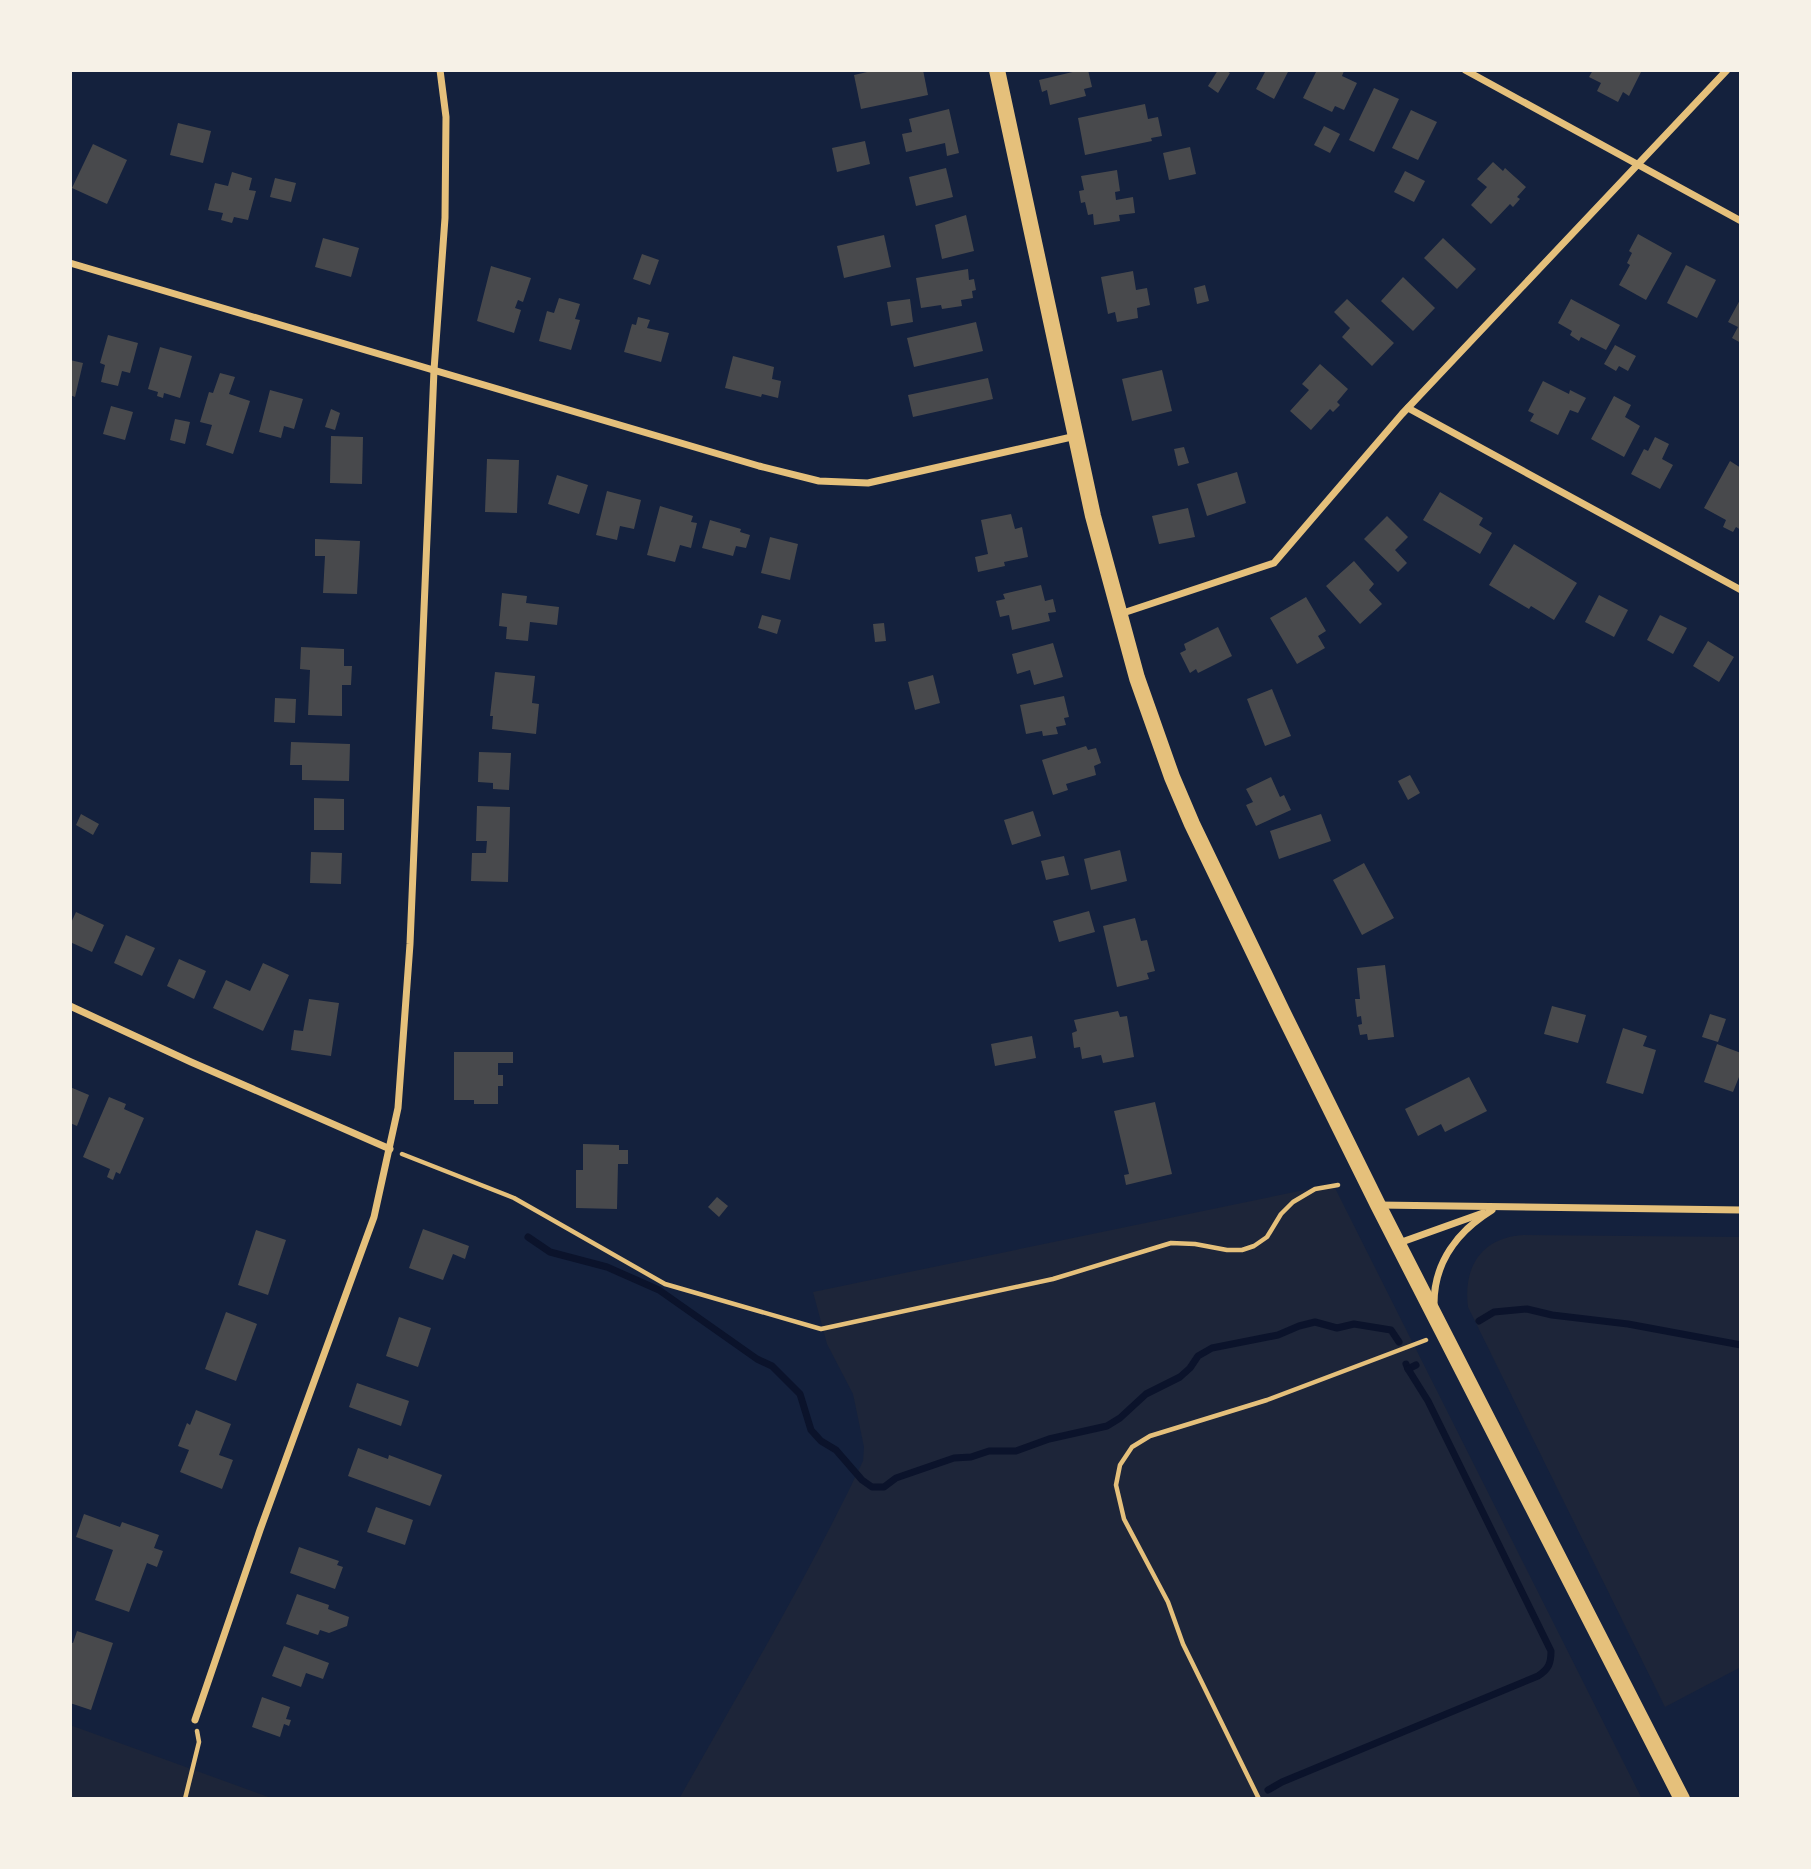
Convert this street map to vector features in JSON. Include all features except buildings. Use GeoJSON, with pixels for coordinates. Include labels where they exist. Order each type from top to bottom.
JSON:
{"type":"FeatureCollection","features":[{"type":"Feature","properties":{"kind":"main road"},"geometry":{"type":"LineString","coordinates":[[997,70],[1093,516],[1137,678],[1169,769],[1192,824],[1378,1205],[1682,1799]]}},
{"type":"Feature","properties":{"kind":"street"},"geometry":{"type":"LineString","coordinates":[[195,1720],[260,1530],[373,1217],[398,1108],[410,944],[434,370],[445,193],[446,117],[440,70]]}},
{"type":"Feature","properties":{"kind":"street"},"geometry":{"type":"LineString","coordinates":[[1465,70],[1741,221]]}},
{"type":"Feature","properties":{"kind":"street"},"geometry":{"type":"LineString","coordinates":[[1119,615],[1274,563],[1408,408],[1727,70]]}},
{"type":"Feature","properties":{"kind":"street"},"geometry":{"type":"LineString","coordinates":[[70,263],[759,466],[819,481],[868,483],[1076,436]]}},
{"type":"Feature","properties":{"kind":"street"},"geometry":{"type":"LineString","coordinates":[[1408,408],[1741,590]]}},
{"type":"Feature","properties":{"kind":"street"},"geometry":{"type":"LineString","coordinates":[[70,1006],[390,1149]]}},
{"type":"Feature","properties":{"kind":"street"},"geometry":{"type":"LineString","coordinates":[[1378,1205],[1741,1210]]}},
{"type":"Feature","properties":{"kind":"street"},"geometry":{"type":"LineString","coordinates":[[1397,1243],[1492,1210],[1515,1206]]}},
{"type":"Feature","properties":{"kind":"street"},"geometry":{"type":"LineString","coordinates":[[1434,1315],[1436,1282],[1448,1252],[1468,1227],[1492,1210]]}},
{"type":"Feature","properties":{"kind":"path"},"geometry":{"type":"LineString","coordinates":[[390,1149],[514,1198],[665,1284],[821,1329],[1053,1279],[1171,1243],[1242,1250],[1254,1246],[1266,1237],[1281,1214],[1293,1202],[1315,1189],[1338,1185]]}},
{"type":"Feature","properties":{"kind":"path"},"geometry":{"type":"LineString","coordinates":[[1259,1799],[1183,1644],[1168,1602],[1124,1519],[1116,1485],[1120,1465],[1132,1447],[1150,1436],[1267,1400],[1394,1350],[1444,1334]]}},
{"type":"Feature","properties":{"kind":"path"},"geometry":{"type":"LineString","coordinates":[[185,1799],[199,1742],[195,1720]]}},
{"type":"Feature","properties":{"kind":"shaded area"},"geometry":{"type":"Polygon","coordinates":[[[1333,1184],[1642,1799],[679,1799],[797,1589],[863,1461],[864,1447],[853,1394],[827,1344],[813,1292],[1333,1184]]]}},
{"type":"Feature","properties":{"kind":"shaded area"},"geometry":{"type":"Polygon","coordinates":[[[1523,1235],[1741,1237],[1741,1667],[1665,1707],[1468,1307],[1469,1279],[1478,1257],[1496,1242],[1523,1235]]]}},
{"type":"Feature","properties":{"kind":"shaded area"},"geometry":{"type":"Polygon","coordinates":[[[70,1725],[274,1799],[70,1799],[70,1725]]]}},
{"type":"Feature","properties":{"kind":"waterway"},"geometry":{"type":"LineString","coordinates":[[528,1237],[550,1252],[607,1267],[659,1290],[757,1359],[772,1366],[800,1394],[811,1430],[821,1441],[836,1450],[862,1480],[872,1487],[884,1487],[896,1478],[954,1458],[971,1457],[989,1451],[1016,1451],[1049,1439],[1107,1426],[1146,1394],[1180,1377],[1198,1356],[1212,1348],[1278,1335],[1315,1322],[1337,1328],[1354,1324],[1391,1330],[1399,1342]]}},
{"type":"Feature","properties":{"kind":"waterway"},"geometry":{"type":"LineString","coordinates":[[1479,1321],[1494,1312],[1527,1309],[1741,1345]]}},
{"type":"Feature","properties":{"kind":"waterway"},"geometry":{"type":"LineString","coordinates":[[1406,1364],[1408,1369],[1416,1365]]}},
{"type":"Feature","properties":{"kind":"waterway"},"geometry":{"type":"LineString","coordinates":[[1268,1790],[1538,1676],[1550,1662],[1551,1651],[1428,1401],[1408,1369]]}}]}
